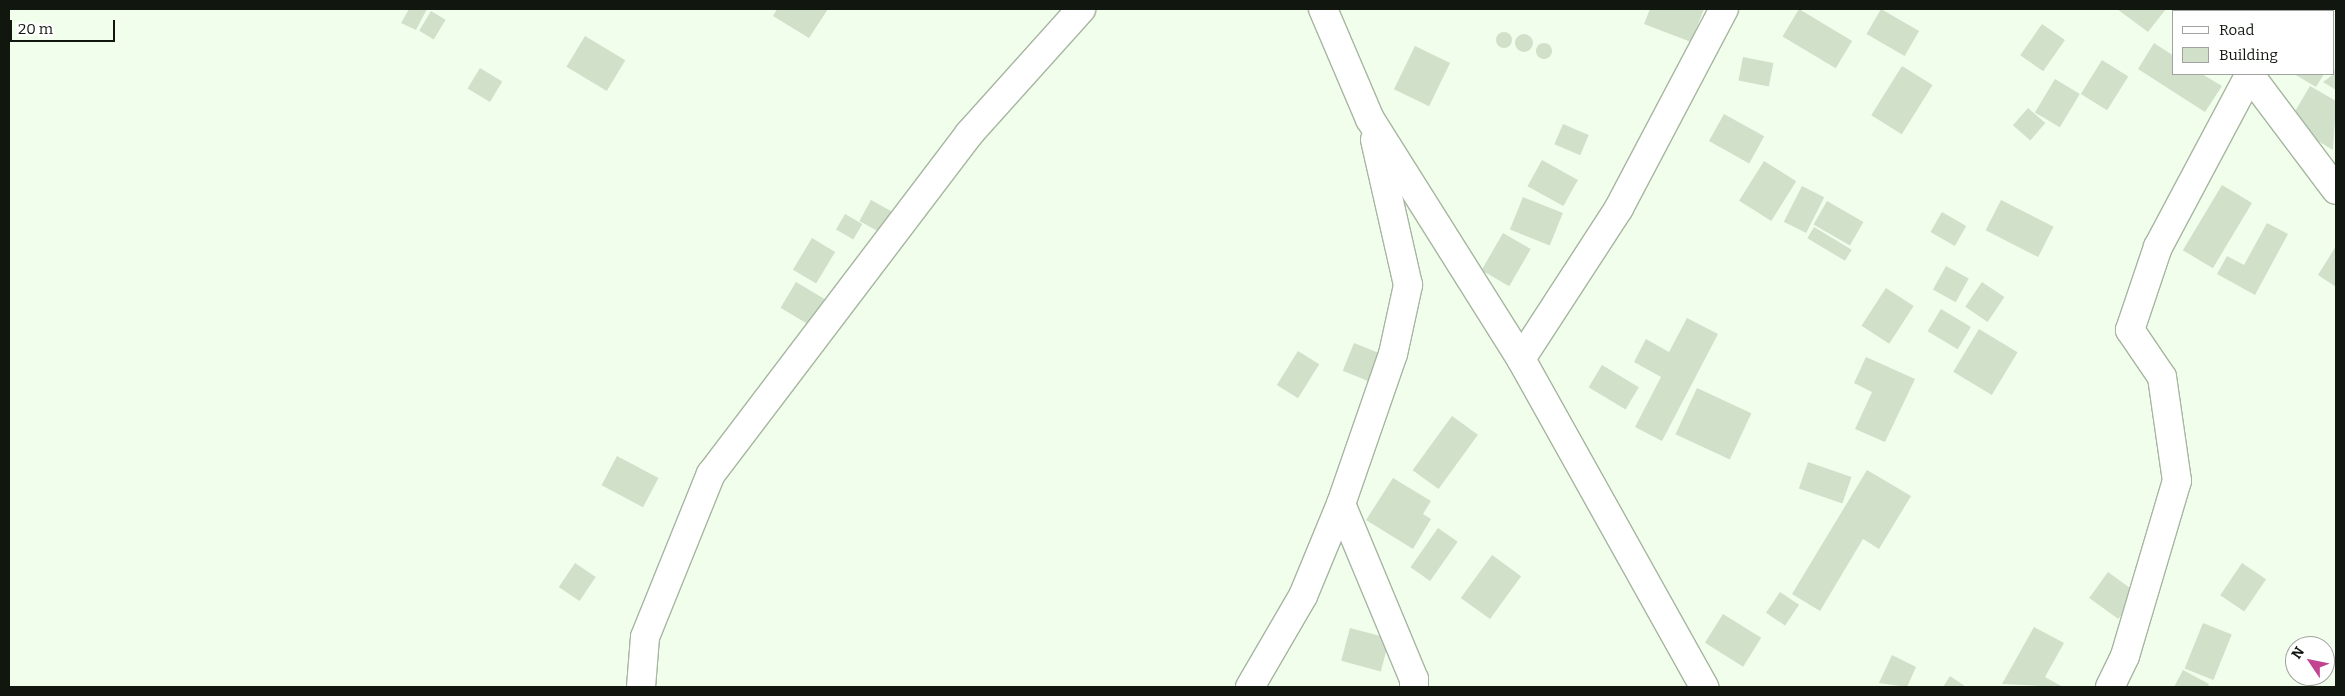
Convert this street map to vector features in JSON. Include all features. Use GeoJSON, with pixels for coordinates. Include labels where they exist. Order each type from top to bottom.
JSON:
{"type":"FeatureCollection","features":[{"type":"Feature","properties":{"kind":"street"},"geometry":{"type":"LineString","coordinates":[[641,687],[644,638],[711,474],[969,134],[1080,9]]}},
{"type":"Feature","properties":{"kind":"street"},"geometry":{"type":"LineString","coordinates":[[1323,9],[1370,119],[1521,359],[1704,687]]}},
{"type":"Feature","properties":{"kind":"street"},"geometry":{"type":"LineString","coordinates":[[1521,359],[1619,208],[1724,9]]}},
{"type":"Feature","properties":{"kind":"street"},"geometry":{"type":"LineString","coordinates":[[2110,687],[2125,656],[2177,481],[2162,377],[2130,330],[2158,247],[2249,75],[2336,190]]}},
{"type":"Feature","properties":{"kind":"street"},"geometry":{"type":"LineString","coordinates":[[1250,687],[1303,596],[1341,504],[1393,354],[1408,285],[1370,119]]}},
{"type":"Feature","properties":{"kind":"street"},"geometry":{"type":"LineString","coordinates":[[1341,504],[1414,679],[1414,687]]}},
{"type":"Feature","properties":{"kind":"building"},"geometry":{"type":"Polygon","coordinates":[[[409,9],[427,9],[416,30],[401,23],[409,9]]]}},
{"type":"Feature","properties":{"kind":"building"},"geometry":{"type":"Polygon","coordinates":[[[777,9],[828,9],[809,38],[773,16],[777,9]]]}},
{"type":"Feature","properties":{"kind":"building"},"geometry":{"type":"Polygon","coordinates":[[[1650,9],[1704,9],[1691,42],[1644,24],[1650,9]]]}},
{"type":"Feature","properties":{"kind":"building"},"geometry":{"type":"Polygon","coordinates":[[[1799,9],[1852,41],[1836,68],[1783,36],[1799,9]]]}},
{"type":"Feature","properties":{"kind":"building"},"geometry":{"type":"Polygon","coordinates":[[[1881,9],[1919,31],[1905,56],[1866,34],[1881,9]]]}},
{"type":"Feature","properties":{"kind":"building"},"geometry":{"type":"Polygon","coordinates":[[[2117,9],[2166,9],[2148,32],[2117,9]]]}},
{"type":"Feature","properties":{"kind":"building"},"geometry":{"type":"Polygon","coordinates":[[[431,11],[446,20],[434,39],[419,31],[431,11]]]}},
{"type":"Feature","properties":{"kind":"building"},"geometry":{"type":"Polygon","coordinates":[[[2042,24],[2065,40],[2043,71],[2020,55],[2042,24]]]}},
{"type":"Feature","properties":{"kind":"building"},"geometry":{"type":"Polygon","coordinates":[[[1504,32],[1510,34],[1512,40],[1510,46],[1504,48],[1498,46],[1496,40],[1498,34],[1504,32]]]}},
{"type":"Feature","properties":{"kind":"building"},"geometry":{"type":"Polygon","coordinates":[[[1524,34],[1530,37],[1533,43],[1530,49],[1524,52],[1518,49],[1515,43],[1518,37],[1524,34]]]}},
{"type":"Feature","properties":{"kind":"building"},"geometry":{"type":"Polygon","coordinates":[[[585,36],[625,60],[607,91],[566,67],[585,36]]]}},
{"type":"Feature","properties":{"kind":"building"},"geometry":{"type":"Polygon","coordinates":[[[1544,43],[1552,51],[1544,59],[1536,51],[1544,43]]]}},
{"type":"Feature","properties":{"kind":"building"},"geometry":{"type":"Polygon","coordinates":[[[2154,43],[2172,55],[2172,75],[2204,75],[2222,86],[2205,112],[2138,69],[2154,43]]]}},
{"type":"Feature","properties":{"kind":"building"},"geometry":{"type":"Polygon","coordinates":[[[1415,46],[1450,63],[1429,106],[1394,89],[1415,46]]]}},
{"type":"Feature","properties":{"kind":"building"},"geometry":{"type":"Polygon","coordinates":[[[1743,57],[1773,63],[1769,86],[1738,81],[1743,57]]]}},
{"type":"Feature","properties":{"kind":"building"},"geometry":{"type":"Polygon","coordinates":[[[2102,60],[2128,76],[2107,110],[2081,94],[2102,60]]]}},
{"type":"Feature","properties":{"kind":"building"},"geometry":{"type":"Polygon","coordinates":[[[2336,60],[2336,90],[2323,82],[2335,75],[2336,60]]]}},
{"type":"Feature","properties":{"kind":"building"},"geometry":{"type":"Polygon","coordinates":[[[1902,66],[1933,85],[1902,134],[1871,115],[1902,66]]]}},
{"type":"Feature","properties":{"kind":"building"},"geometry":{"type":"Polygon","coordinates":[[[480,68],[502,81],[490,102],[468,89],[480,68]]]}},
{"type":"Feature","properties":{"kind":"building"},"geometry":{"type":"Polygon","coordinates":[[[2296,75],[2323,75],[2316,87],[2296,75]]]}},
{"type":"Feature","properties":{"kind":"building"},"geometry":{"type":"Polygon","coordinates":[[[2055,79],[2080,94],[2060,127],[2035,112],[2055,79]]]}},
{"type":"Feature","properties":{"kind":"building"},"geometry":{"type":"Polygon","coordinates":[[[2310,86],[2336,101],[2333,150],[2288,123],[2310,86]]]}},
{"type":"Feature","properties":{"kind":"building"},"geometry":{"type":"Polygon","coordinates":[[[2028,108],[2045,123],[2030,140],[2013,125],[2028,108]]]}},
{"type":"Feature","properties":{"kind":"building"},"geometry":{"type":"Polygon","coordinates":[[[1724,114],[1764,136],[1749,163],[1709,141],[1724,114]]]}},
{"type":"Feature","properties":{"kind":"building"},"geometry":{"type":"Polygon","coordinates":[[[1563,124],[1589,135],[1580,155],[1554,144],[1563,124]]]}},
{"type":"Feature","properties":{"kind":"building"},"geometry":{"type":"Polygon","coordinates":[[[1542,160],[1578,180],[1563,206],[1527,186],[1542,160]]]}},
{"type":"Feature","properties":{"kind":"building"},"geometry":{"type":"Polygon","coordinates":[[[1764,161],[1796,181],[1771,221],[1739,201],[1764,161]]]}},
{"type":"Feature","properties":{"kind":"building"},"geometry":{"type":"Polygon","coordinates":[[[2222,185],[2252,203],[2213,268],[2183,250],[2222,185]]]}},
{"type":"Feature","properties":{"kind":"building"},"geometry":{"type":"Polygon","coordinates":[[[1802,186],[1824,197],[1806,233],[1784,222],[1802,186]]]}},
{"type":"Feature","properties":{"kind":"building"},"geometry":{"type":"Polygon","coordinates":[[[1523,197],[1563,213],[1550,246],[1510,229],[1523,197]]]}},
{"type":"Feature","properties":{"kind":"building"},"geometry":{"type":"Polygon","coordinates":[[[871,200],[896,214],[885,235],[859,221],[871,200]]]}},
{"type":"Feature","properties":{"kind":"building"},"geometry":{"type":"Polygon","coordinates":[[[2001,200],[2054,227],[2038,257],[1986,230],[2001,200]]]}},
{"type":"Feature","properties":{"kind":"building"},"geometry":{"type":"Polygon","coordinates":[[[1827,201],[1863,222],[1850,245],[1814,224],[1827,201]]]}},
{"type":"Feature","properties":{"kind":"building"},"geometry":{"type":"Polygon","coordinates":[[[1942,212],[1966,226],[1955,246],[1930,232],[1942,212]]]}},
{"type":"Feature","properties":{"kind":"building"},"geometry":{"type":"Polygon","coordinates":[[[845,214],[862,224],[853,240],[836,230],[845,214]]]}},
{"type":"Feature","properties":{"kind":"building"},"geometry":{"type":"Polygon","coordinates":[[[2267,223],[2288,234],[2255,295],[2217,274],[2227,256],[2244,265],[2267,223]]]}},
{"type":"Feature","properties":{"kind":"building"},"geometry":{"type":"Polygon","coordinates":[[[1814,227],[1852,250],[1845,261],[1807,238],[1814,227]]]}},
{"type":"Feature","properties":{"kind":"building"},"geometry":{"type":"Polygon","coordinates":[[[1503,233],[1531,249],[1509,286],[1482,270],[1503,233]]]}},
{"type":"Feature","properties":{"kind":"building"},"geometry":{"type":"Polygon","coordinates":[[[812,238],[835,252],[816,284],[793,270],[812,238]]]}},
{"type":"Feature","properties":{"kind":"building"},"geometry":{"type":"Polygon","coordinates":[[[2336,246],[2336,287],[2318,275],[2336,246]]]}},
{"type":"Feature","properties":{"kind":"building"},"geometry":{"type":"Polygon","coordinates":[[[1946,266],[1969,279],[1956,302],[1933,290],[1946,266]]]}},
{"type":"Feature","properties":{"kind":"building"},"geometry":{"type":"Polygon","coordinates":[[[796,282],[831,303],[816,329],[781,308],[796,282]]]}},
{"type":"Feature","properties":{"kind":"building"},"geometry":{"type":"Polygon","coordinates":[[[1982,282],[2004,297],[1988,322],[1965,307],[1982,282]]]}},
{"type":"Feature","properties":{"kind":"building"},"geometry":{"type":"Polygon","coordinates":[[[1886,288],[1914,306],[1889,344],[1861,326],[1886,288]]]}},
{"type":"Feature","properties":{"kind":"building"},"geometry":{"type":"Polygon","coordinates":[[[1941,309],[1971,327],[1958,349],[1928,331],[1941,309]]]}},
{"type":"Feature","properties":{"kind":"building"},"geometry":{"type":"Polygon","coordinates":[[[1687,318],[1718,334],[1662,441],[1635,427],[1661,377],[1634,362],[1646,339],[1669,352],[1687,318]]]}},
{"type":"Feature","properties":{"kind":"building"},"geometry":{"type":"Polygon","coordinates":[[[1979,329],[2018,352],[1992,395],[1953,372],[1979,329]]]}},
{"type":"Feature","properties":{"kind":"building"},"geometry":{"type":"Polygon","coordinates":[[[1354,343],[1392,358],[1381,386],[1343,371],[1354,343]]]}},
{"type":"Feature","properties":{"kind":"building"},"geometry":{"type":"Polygon","coordinates":[[[1298,351],[1319,364],[1298,398],[1277,385],[1298,351]]]}},
{"type":"Feature","properties":{"kind":"building"},"geometry":{"type":"Polygon","coordinates":[[[1866,357],[1915,379],[1885,442],[1855,429],[1872,392],[1854,383],[1866,357]]]}},
{"type":"Feature","properties":{"kind":"building"},"geometry":{"type":"Polygon","coordinates":[[[1602,365],[1639,387],[1625,409],[1589,387],[1602,365]]]}},
{"type":"Feature","properties":{"kind":"building"},"geometry":{"type":"Polygon","coordinates":[[[1697,388],[1751,413],[1730,460],[1675,434],[1697,388]]]}},
{"type":"Feature","properties":{"kind":"building"},"geometry":{"type":"Polygon","coordinates":[[[1452,416],[1478,435],[1439,489],[1413,470],[1452,416]]]}},
{"type":"Feature","properties":{"kind":"building"},"geometry":{"type":"Polygon","coordinates":[[[617,456],[658,478],[643,507],[602,485],[617,456]]]}},
{"type":"Feature","properties":{"kind":"building"},"geometry":{"type":"Polygon","coordinates":[[[1808,462],[1851,477],[1842,503],[1799,488],[1808,462]]]}},
{"type":"Feature","properties":{"kind":"building"},"geometry":{"type":"Polygon","coordinates":[[[1867,470],[1911,496],[1879,549],[1863,539],[1820,611],[1792,594],[1867,470]]]}},
{"type":"Feature","properties":{"kind":"building"},"geometry":{"type":"Polygon","coordinates":[[[1393,478],[1431,501],[1423,514],[1431,519],[1413,549],[1366,520],[1393,478]]]}},
{"type":"Feature","properties":{"kind":"building"},"geometry":{"type":"Polygon","coordinates":[[[1438,528],[1458,542],[1430,581],[1410,567],[1438,528]]]}},
{"type":"Feature","properties":{"kind":"building"},"geometry":{"type":"Polygon","coordinates":[[[1492,555],[1521,576],[1490,619],[1461,598],[1492,555]]]}},
{"type":"Feature","properties":{"kind":"building"},"geometry":{"type":"Polygon","coordinates":[[[575,563],[596,577],[580,601],[559,587],[575,563]]]}},
{"type":"Feature","properties":{"kind":"building"},"geometry":{"type":"Polygon","coordinates":[[[2242,563],[2266,579],[2244,612],[2220,595],[2242,563]]]}},
{"type":"Feature","properties":{"kind":"building"},"geometry":{"type":"Polygon","coordinates":[[[2108,572],[2137,593],[2118,619],[2089,598],[2108,572]]]}},
{"type":"Feature","properties":{"kind":"building"},"geometry":{"type":"Polygon","coordinates":[[[1780,592],[1799,605],[1785,626],[1766,613],[1780,592]]]}},
{"type":"Feature","properties":{"kind":"building"},"geometry":{"type":"Polygon","coordinates":[[[1723,614],[1761,638],[1743,667],[1705,643],[1723,614]]]}},
{"type":"Feature","properties":{"kind":"building"},"geometry":{"type":"Polygon","coordinates":[[[2203,623],[2232,635],[2213,680],[2185,668],[2203,623]]]}},
{"type":"Feature","properties":{"kind":"building"},"geometry":{"type":"Polygon","coordinates":[[[2034,627],[2064,643],[2045,677],[2063,687],[2002,684],[2034,627]]]}},
{"type":"Feature","properties":{"kind":"building"},"geometry":{"type":"Polygon","coordinates":[[[1350,628],[1390,639],[1381,671],[1341,661],[1350,628]]]}},
{"type":"Feature","properties":{"kind":"building"},"geometry":{"type":"Polygon","coordinates":[[[1892,655],[1916,667],[1907,687],[1879,683],[1892,655]]]}},
{"type":"Feature","properties":{"kind":"building"},"geometry":{"type":"Polygon","coordinates":[[[2183,670],[2209,684],[2208,687],[2174,687],[2183,670]]]}},
{"type":"Feature","properties":{"kind":"building"},"geometry":{"type":"Polygon","coordinates":[[[1950,676],[1966,687],[1943,687],[1950,676]]]}}]}
